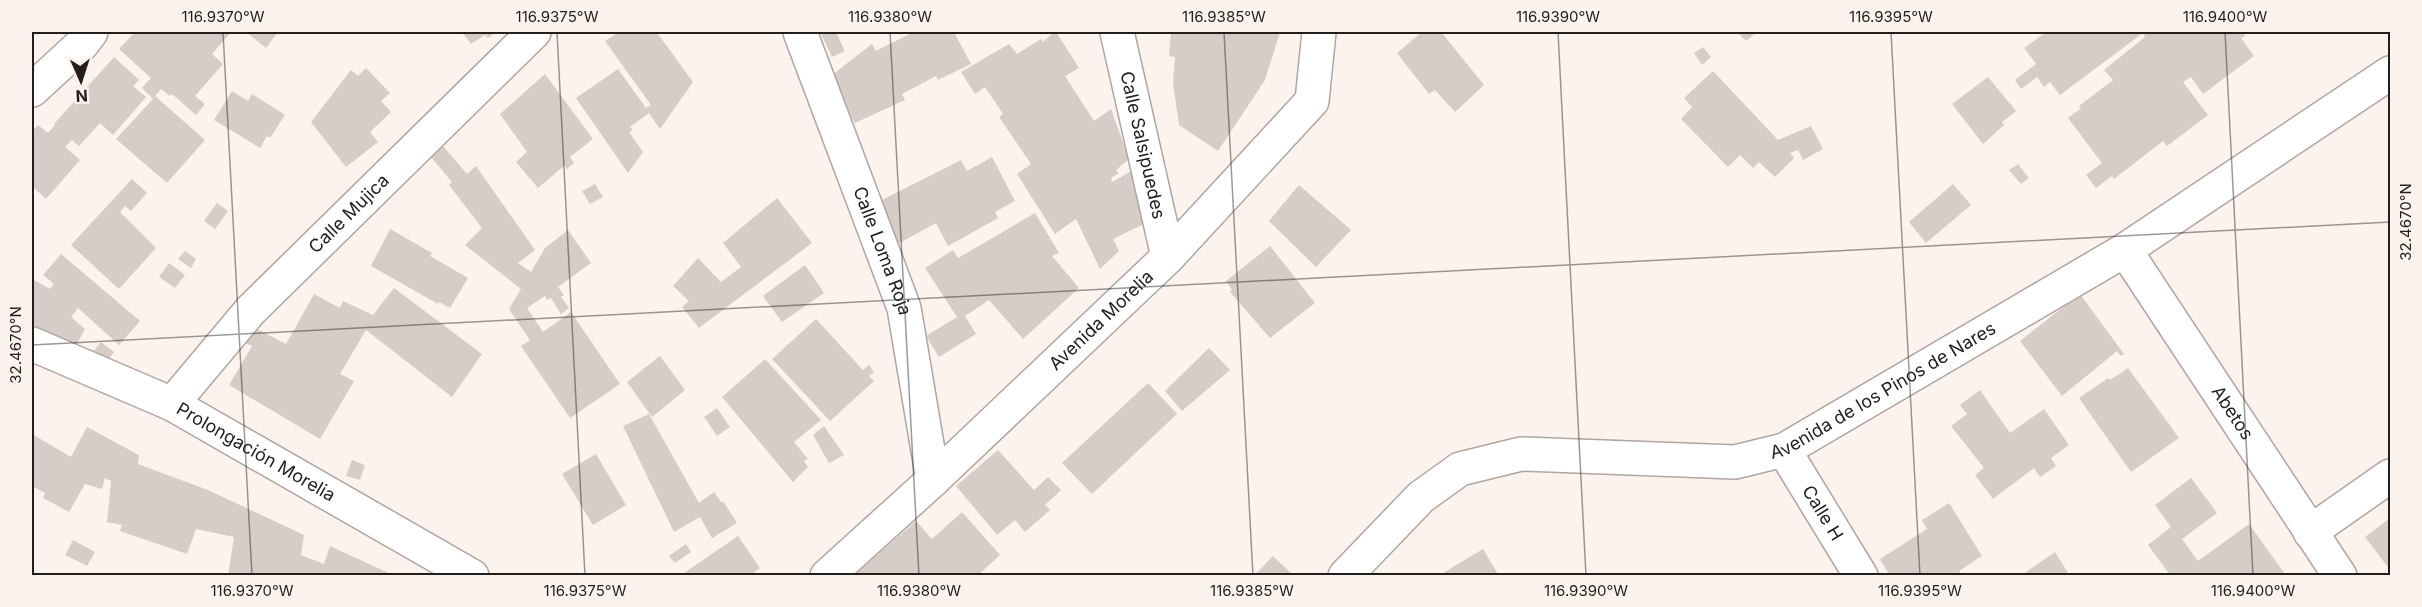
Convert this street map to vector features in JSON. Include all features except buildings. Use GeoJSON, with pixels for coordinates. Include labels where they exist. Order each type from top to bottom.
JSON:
{"type":"FeatureCollection","features":[{"type":"Feature","properties":{"kind":"street"},"geometry":{"type":"LineString","coordinates":[[32,90],[82,44],[91,32]]}},
{"type":"Feature","properties":{"kind":"street","name":"Calle Mujica"},"geometry":{"type":"LineString","coordinates":[[172,404],[250,311],[534,32]]}},
{"type":"Feature","properties":{"kind":"street","name":"Calle Loma Roja"},"geometry":{"type":"LineString","coordinates":[[800,32],[904,308],[933,480]]}},
{"type":"Feature","properties":{"kind":"street","name":"Calle Salsipuedes"},"geometry":{"type":"LineString","coordinates":[[1117,32],[1168,256]]}},
{"type":"Feature","properties":{"kind":"street","name":"Avenida Morelia"},"geometry":{"type":"LineString","coordinates":[[827,576],[933,480],[1168,256],[1312,101],[1320,32]]}},
{"type":"Feature","properties":{"kind":"street","name":"Avenida de los Pinos de Nares"},"geometry":{"type":"LineString","coordinates":[[1345,576],[1420,497],[1460,470],[1521,454],[1735,462],[1784,450],[2125,250],[2391,73]]}},
{"type":"Feature","properties":{"kind":"street","name":"Abetos"},"geometry":{"type":"LineString","coordinates":[[2125,250],[2340,576]]}},
{"type":"Feature","properties":{"kind":"street","name":"Prolongación Morelia"},"geometry":{"type":"LineString","coordinates":[[32,344],[172,404],[472,576]]}},
{"type":"Feature","properties":{"kind":"street","name":"Calle H"},"geometry":{"type":"LineString","coordinates":[[1784,450],[1861,576]]}},
{"type":"Feature","properties":{"kind":"street"},"geometry":{"type":"LineString","coordinates":[[2310,532],[2391,476]]}}]}
